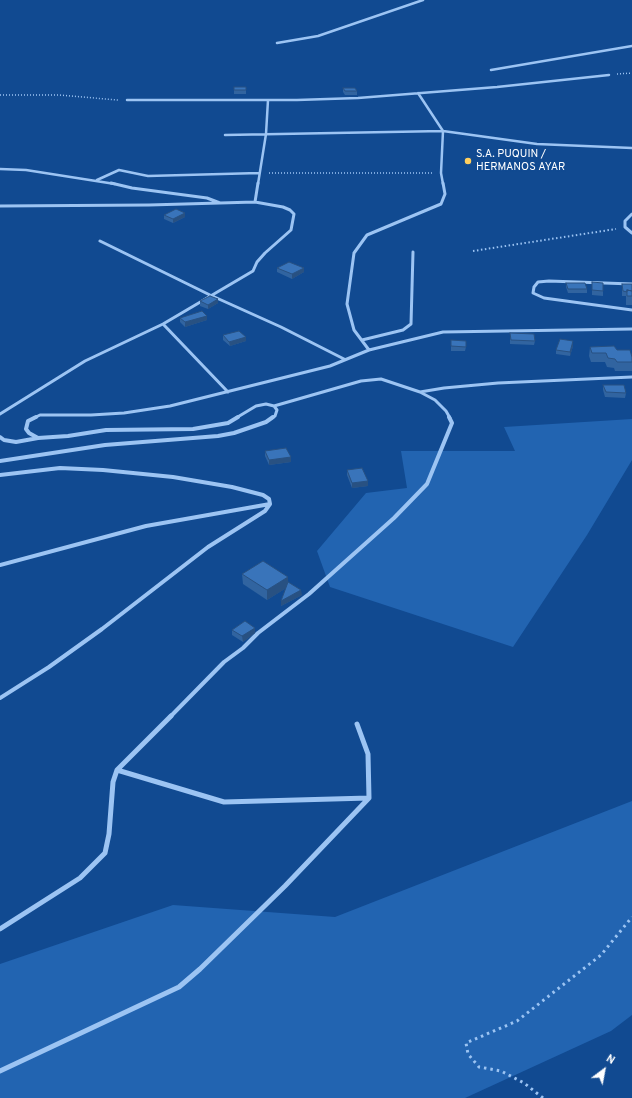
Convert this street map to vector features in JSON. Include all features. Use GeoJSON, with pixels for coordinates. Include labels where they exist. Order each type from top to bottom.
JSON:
{"type":"FeatureCollection","features":[{"type":"Feature","properties":{"kind":"street"},"geometry":{"type":"LineString","coordinates":[[277,43],[318,36],[423,0]]}},
{"type":"Feature","properties":{"kind":"street"},"geometry":{"type":"LineString","coordinates":[[491,70],[632,46]]}},
{"type":"Feature","properties":{"kind":"street"},"geometry":{"type":"LineString","coordinates":[[127,100],[268,100],[358,98],[609,75]]}},
{"type":"Feature","properties":{"kind":"street"},"geometry":{"type":"LineString","coordinates":[[369,350],[354,330],[347,304],[354,253],[367,235],[441,204],[445,194],[441,173],[442,131],[418,93]]}},
{"type":"Feature","properties":{"kind":"street"},"geometry":{"type":"LineString","coordinates":[[255,202],[266,134],[268,100]]}},
{"type":"Feature","properties":{"kind":"street"},"geometry":{"type":"LineString","coordinates":[[225,135],[442,131],[537,144],[632,148]]}},
{"type":"Feature","properties":{"kind":"street"},"geometry":{"type":"LineString","coordinates":[[0,169],[26,170],[97,180],[132,188],[207,198],[222,204]]}},
{"type":"Feature","properties":{"kind":"street"},"geometry":{"type":"LineString","coordinates":[[97,180],[119,170],[148,176],[259,173]]}},
{"type":"Feature","properties":{"kind":"street"},"geometry":{"type":"LineString","coordinates":[[0,206],[222,204],[255,202],[277,205],[290,210],[294,214],[291,230],[265,253],[257,262],[253,271],[163,324],[85,362],[0,414]]}},
{"type":"Feature","properties":{"kind":"street"},"geometry":{"type":"LineString","coordinates":[[632,214],[625,221],[625,227],[632,233]]}},
{"type":"Feature","properties":{"kind":"street"},"geometry":{"type":"LineString","coordinates":[[100,241],[210,295],[281,327],[344,359]]}},
{"type":"Feature","properties":{"kind":"street"},"geometry":{"type":"LineString","coordinates":[[362,340],[403,330],[411,324],[413,252]]}},
{"type":"Feature","properties":{"kind":"street"},"geometry":{"type":"LineString","coordinates":[[632,284],[549,281],[538,282],[534,286],[534,293],[544,298],[632,310]]}},
{"type":"Feature","properties":{"kind":"street"},"geometry":{"type":"LineString","coordinates":[[163,324],[228,392]]}},
{"type":"Feature","properties":{"kind":"street"},"geometry":{"type":"LineString","coordinates":[[38,438],[29,433],[26,429],[28,421],[40,415],[124,413],[170,406],[330,366],[369,350],[443,332],[632,329]]}},
{"type":"Feature","properties":{"kind":"street"},"geometry":{"type":"LineString","coordinates":[[420,392],[444,388],[498,383],[632,377]]}},
{"type":"Feature","properties":{"kind":"street"},"geometry":{"type":"LineString","coordinates":[[0,437],[4,440],[16,442],[106,430],[193,429],[228,423],[256,406],[266,404],[274,406],[368,380],[382,379],[420,392],[435,400],[442,405],[452,423],[427,484],[394,518],[309,594],[258,632],[242,648],[224,662],[117,770],[114,782],[109,834],[105,853],[80,878],[0,929]]}},
{"type":"Feature","properties":{"kind":"street"},"geometry":{"type":"LineString","coordinates":[[0,461],[105,445],[218,436],[234,433],[275,416],[278,410],[274,406]]}},
{"type":"Feature","properties":{"kind":"street"},"geometry":{"type":"LineString","coordinates":[[0,476],[60,468],[119,471],[173,477],[232,487],[263,495],[269,499],[270,504]]}},
{"type":"Feature","properties":{"kind":"street"},"geometry":{"type":"LineString","coordinates":[[0,565],[146,526],[270,504]]}},
{"type":"Feature","properties":{"kind":"street"},"geometry":{"type":"LineString","coordinates":[[0,698],[49,667],[208,547],[265,511],[270,504]]}},
{"type":"Feature","properties":{"kind":"street"},"geometry":{"type":"LineString","coordinates":[[0,1071],[179,987],[285,886],[369,798],[368,754],[357,724]]}},
{"type":"Feature","properties":{"kind":"street"},"geometry":{"type":"LineString","coordinates":[[117,770],[224,802],[369,798]]}},
{"type":"Feature","properties":{"kind":"path"},"geometry":{"type":"LineString","coordinates":[[609,75],[632,73]]}},
{"type":"Feature","properties":{"kind":"path"},"geometry":{"type":"LineString","coordinates":[[0,95],[59,95],[127,100]]}},
{"type":"Feature","properties":{"kind":"path"},"geometry":{"type":"LineString","coordinates":[[259,173],[441,173]]}},
{"type":"Feature","properties":{"kind":"path"},"geometry":{"type":"LineString","coordinates":[[473,251],[625,227]]}},
{"type":"Feature","properties":{"kind":"path"},"geometry":{"type":"LineString","coordinates":[[543,1098],[524,1083],[501,1071],[479,1067],[468,1054],[466,1043],[517,1022],[601,955],[632,917]]}},
{"type":"Feature","properties":{"kind":"shaded area"},"geometry":{"type":"Polygon","coordinates":[[[632,419],[632,460],[587,535],[513,647],[330,587],[317,551],[366,493],[407,488],[401,451],[515,451],[504,427],[632,419]]]}},
{"type":"Feature","properties":{"kind":"shaded area"},"geometry":{"type":"Polygon","coordinates":[[[632,801],[632,1015],[611,1031],[465,1098],[0,1098],[0,964],[173,905],[335,917],[632,801]]]}},
{"type":"Feature","properties":{"kind":"building"},"geometry":{"type":"Polygon","coordinates":[[[234,87],[246,87],[246,90],[234,90],[234,87]]]}},
{"type":"Feature","properties":{"kind":"building"},"geometry":{"type":"Polygon","coordinates":[[[343,88],[355,88],[357,91],[345,91],[343,88]]]}},
{"type":"Feature","properties":{"kind":"building"},"geometry":{"type":"Polygon","coordinates":[[[176,209],[185,213],[173,219],[164,215],[176,209]]]}},
{"type":"Feature","properties":{"kind":"building"},"geometry":{"type":"Polygon","coordinates":[[[289,262],[304,268],[292,274],[277,268],[289,262]]]}},
{"type":"Feature","properties":{"kind":"building"},"geometry":{"type":"Polygon","coordinates":[[[592,282],[603,283],[603,291],[592,290],[592,282]]]}},
{"type":"Feature","properties":{"kind":"building"},"geometry":{"type":"Polygon","coordinates":[[[566,283],[585,283],[587,289],[568,289],[566,283]]]}},
{"type":"Feature","properties":{"kind":"building"},"geometry":{"type":"Polygon","coordinates":[[[622,284],[632,284],[632,291],[623,291],[622,284]]]}},
{"type":"Feature","properties":{"kind":"building"},"geometry":{"type":"Polygon","coordinates":[[[627,290],[632,291],[632,296],[627,296],[627,290]]]}},
{"type":"Feature","properties":{"kind":"building"},"geometry":{"type":"Polygon","coordinates":[[[210,296],[218,299],[208,305],[200,301],[210,296]]]}},
{"type":"Feature","properties":{"kind":"building"},"geometry":{"type":"Polygon","coordinates":[[[202,311],[207,316],[185,322],[180,318],[202,311]]]}},
{"type":"Feature","properties":{"kind":"building"},"geometry":{"type":"Polygon","coordinates":[[[239,331],[246,337],[229,342],[223,335],[239,331]]]}},
{"type":"Feature","properties":{"kind":"building"},"geometry":{"type":"Polygon","coordinates":[[[510,333],[534,334],[535,341],[511,340],[510,333]]]}},
{"type":"Feature","properties":{"kind":"building"},"geometry":{"type":"Polygon","coordinates":[[[560,339],[573,341],[570,352],[556,350],[560,339]]]}},
{"type":"Feature","properties":{"kind":"building"},"geometry":{"type":"Polygon","coordinates":[[[451,340],[466,341],[466,347],[451,346],[451,340]]]}},
{"type":"Feature","properties":{"kind":"building"},"geometry":{"type":"Polygon","coordinates":[[[614,346],[617,350],[630,350],[632,362],[617,362],[615,359],[608,358],[606,353],[592,353],[590,347],[614,346]]]}},
{"type":"Feature","properties":{"kind":"building"},"geometry":{"type":"Polygon","coordinates":[[[603,385],[624,385],[626,393],[606,392],[603,385]]]}},
{"type":"Feature","properties":{"kind":"building"},"geometry":{"type":"Polygon","coordinates":[[[286,448],[291,457],[269,460],[265,451],[286,448]]]}},
{"type":"Feature","properties":{"kind":"building"},"geometry":{"type":"Polygon","coordinates":[[[362,468],[368,481],[352,483],[347,470],[362,468]]]}},
{"type":"Feature","properties":{"kind":"building"},"geometry":{"type":"Polygon","coordinates":[[[263,561],[288,577],[267,590],[242,574],[263,561]]]}},
{"type":"Feature","properties":{"kind":"building"},"geometry":{"type":"Polygon","coordinates":[[[288,582],[301,590],[281,601],[288,582]]]}},
{"type":"Feature","properties":{"kind":"building"},"geometry":{"type":"Polygon","coordinates":[[[245,621],[255,628],[242,636],[232,630],[245,621]]]}},
{"type":"Feature","properties":{"kind":"place","name":"S.A. PUQUIN / HERMANOS AYAR"},"geometry":{"type":"Point","coordinates":[468,161]}}]}
